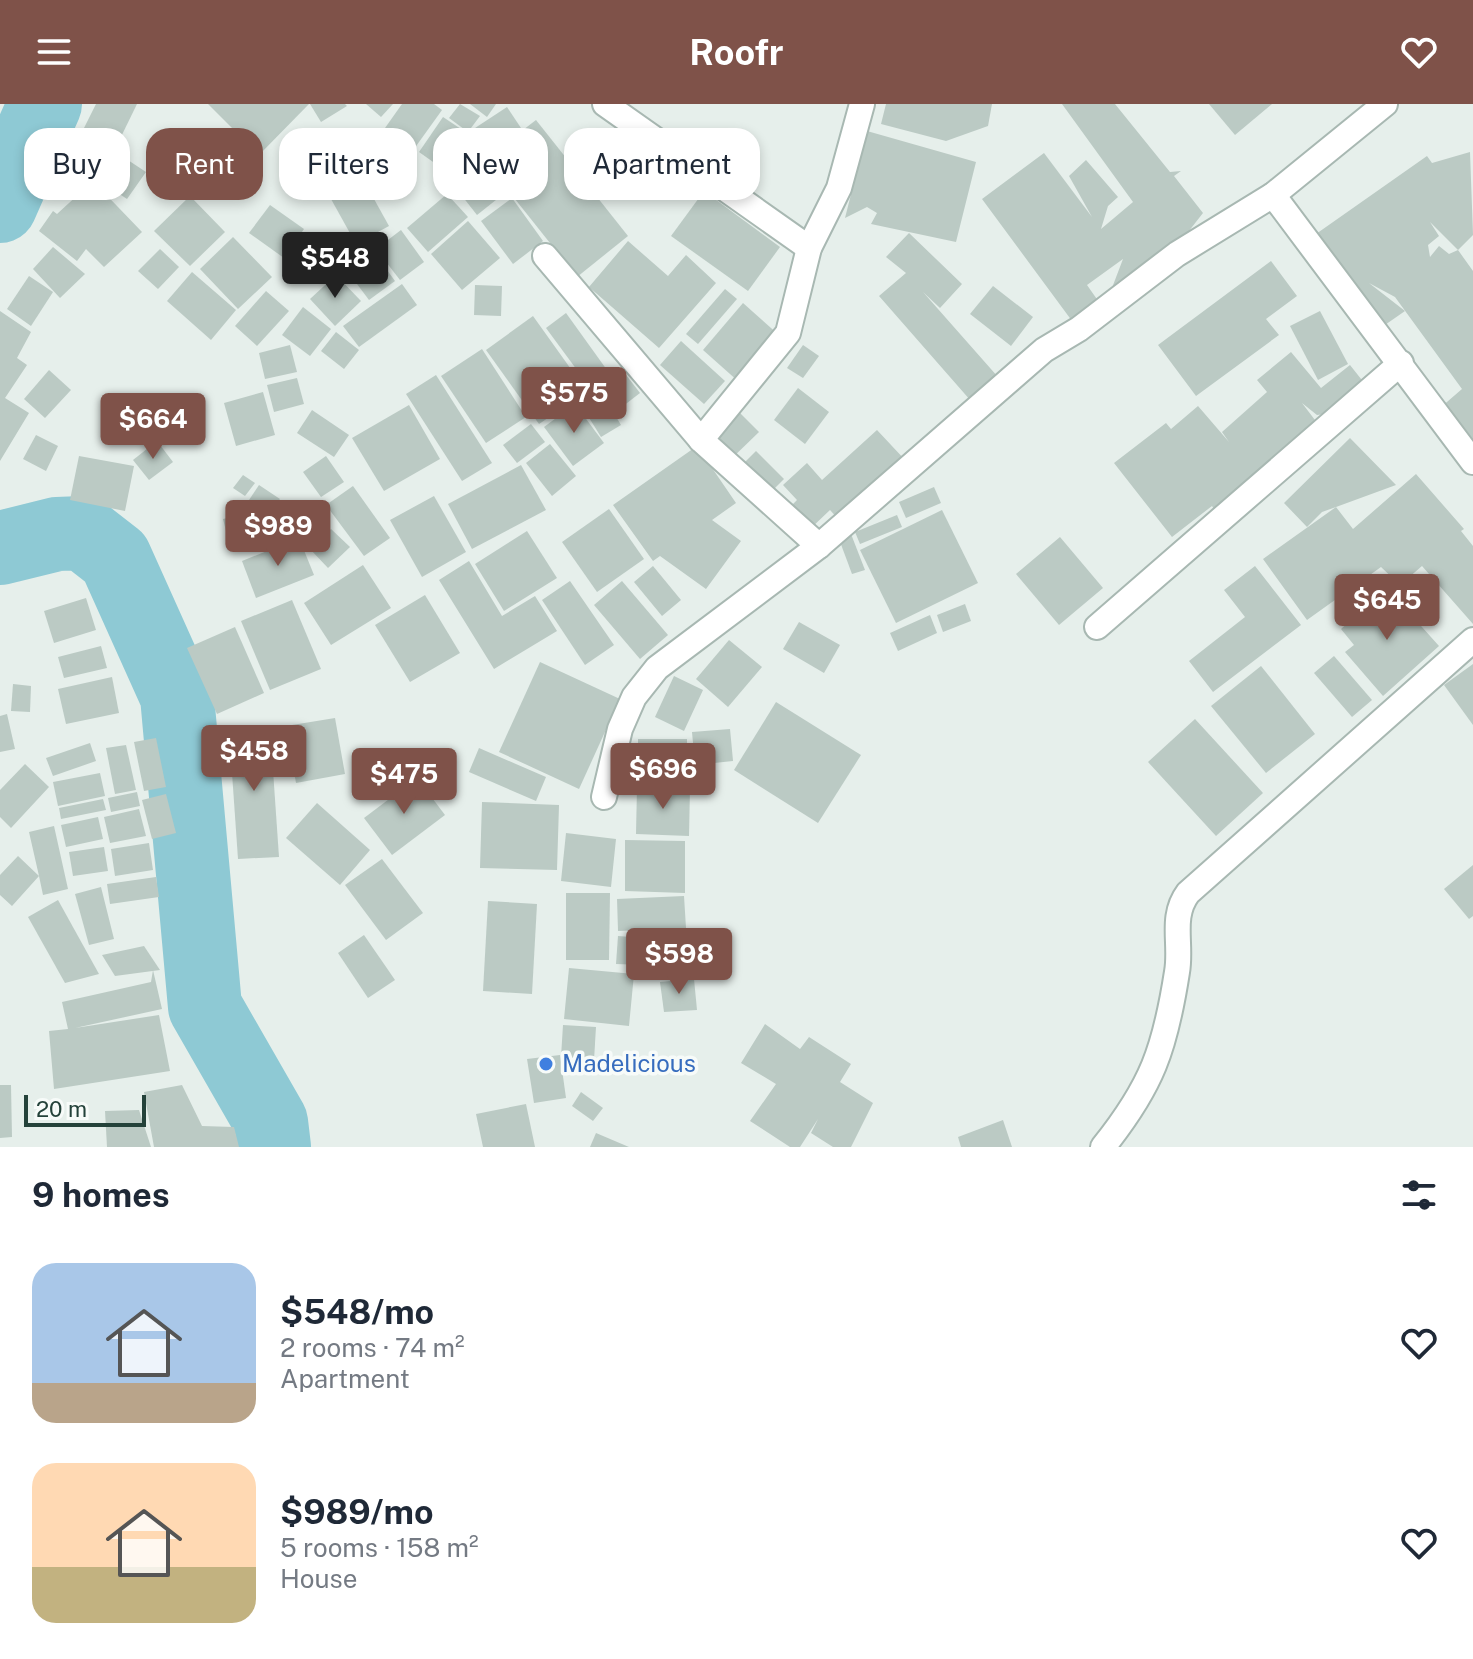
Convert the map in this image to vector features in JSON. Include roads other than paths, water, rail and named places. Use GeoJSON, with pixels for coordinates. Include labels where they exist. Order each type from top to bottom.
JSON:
{"type":"FeatureCollection","features":[{"type":"Feature","properties":{"kind":"street"},"geometry":{"type":"LineString","coordinates":[[605,104],[809,248]]}},
{"type":"Feature","properties":{"kind":"street"},"geometry":{"type":"LineString","coordinates":[[701,440],[788,333],[809,248],[839,188],[862,104]]}},
{"type":"Feature","properties":{"kind":"street"},"geometry":{"type":"LineString","coordinates":[[604,797],[620,729],[634,697],[657,668],[819,546],[1044,350],[1079,329],[1177,254],[1273,195],[1385,104]]}},
{"type":"Feature","properties":{"kind":"street"},"geometry":{"type":"LineString","coordinates":[[1273,195],[1473,462]]}},
{"type":"Feature","properties":{"kind":"street"},"geometry":{"type":"LineString","coordinates":[[545,256],[701,440],[819,546]]}},
{"type":"Feature","properties":{"kind":"street"},"geometry":{"type":"LineString","coordinates":[[1097,627],[1401,363]]}},
{"type":"Feature","properties":{"kind":"street"},"geometry":{"type":"LineString","coordinates":[[1103,1147],[1150,1081],[1165,1035],[1178,970],[1177,923],[1182,902],[1473,640]]}},
{"type":"Feature","properties":{"kind":"waterway"},"geometry":{"type":"LineString","coordinates":[[0,206],[45,104]]}},
{"type":"Feature","properties":{"kind":"waterway"},"geometry":{"type":"LineString","coordinates":[[0,548],[57,534],[83,533],[115,558],[177,696],[205,1007],[271,1122],[274,1147]]}},
{"type":"Feature","properties":{"kind":"place","name":"Madelicious"},"geometry":{"type":"Point","coordinates":[546,1064]}}]}
